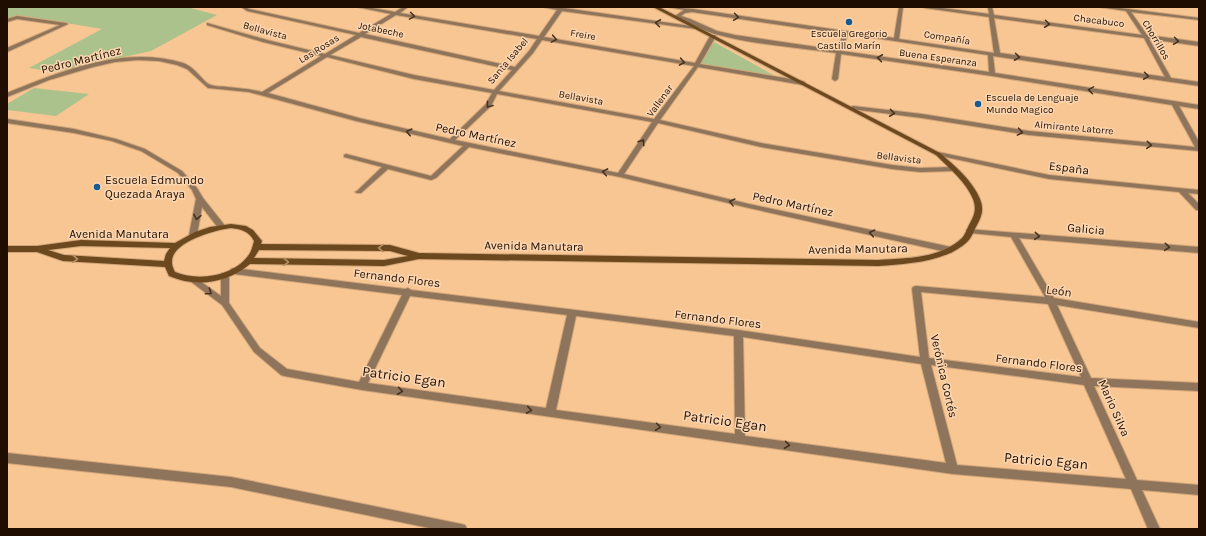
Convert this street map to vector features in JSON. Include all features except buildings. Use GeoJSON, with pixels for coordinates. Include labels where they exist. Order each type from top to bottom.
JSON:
{"type":"FeatureCollection","features":[{"type":"Feature","properties":{"kind":"main road","name":"Avenida Manutara"},"geometry":{"type":"LineString","coordinates":[[248,261],[384,263],[419,256],[878,263],[918,260],[951,250],[966,239],[979,214],[977,200],[969,186],[938,154],[853,108],[656,7]]}},
{"type":"Feature","properties":{"kind":"main road"},"geometry":{"type":"LineString","coordinates":[[222,227],[240,227],[252,232],[258,241],[254,253],[248,261],[225,275],[204,281],[177,278],[172,274],[167,264],[169,258],[178,246],[193,235],[222,227]]}},
{"type":"Feature","properties":{"kind":"main road","name":"Avenida Manutara"},"geometry":{"type":"LineString","coordinates":[[7,249],[37,249],[81,243],[178,246]]}},
{"type":"Feature","properties":{"kind":"main road","name":"Avenida Manutara"},"geometry":{"type":"LineString","coordinates":[[257,247],[390,248],[419,256]]}},
{"type":"Feature","properties":{"kind":"main road","name":"Avenida Manutara"},"geometry":{"type":"LineString","coordinates":[[37,249],[63,258],[167,264]]}},
{"type":"Feature","properties":{"kind":"street","name":"Jotabeche"},"geometry":{"type":"LineString","coordinates":[[243,7],[247,10],[516,69]]}},
{"type":"Feature","properties":{"kind":"street","name":"Freire"},"geometry":{"type":"LineString","coordinates":[[359,7],[803,83]]}},
{"type":"Feature","properties":{"kind":"street","name":"Las Rosas"},"geometry":{"type":"LineString","coordinates":[[263,94],[359,35],[397,14],[406,7]]}},
{"type":"Feature","properties":{"kind":"street"},"geometry":{"type":"LineString","coordinates":[[545,7],[561,8],[696,28]]}},
{"type":"Feature","properties":{"kind":"street","name":"Compañía"},"geometry":{"type":"LineString","coordinates":[[670,7],[1199,84]]}},
{"type":"Feature","properties":{"kind":"street"},"geometry":{"type":"LineString","coordinates":[[896,39],[901,7]]}},
{"type":"Feature","properties":{"kind":"street","name":"Chacabuco"},"geometry":{"type":"LineString","coordinates":[[925,7],[1199,44]]}},
{"type":"Feature","properties":{"kind":"street"},"geometry":{"type":"LineString","coordinates":[[990,7],[993,16],[997,54]]}},
{"type":"Feature","properties":{"kind":"street"},"geometry":{"type":"LineString","coordinates":[[1101,7],[1199,18]]}},
{"type":"Feature","properties":{"kind":"street","name":"Santa Isabel"},"geometry":{"type":"LineString","coordinates":[[451,141],[489,105],[495,92],[531,52],[561,8]]}},
{"type":"Feature","properties":{"kind":"street"},"geometry":{"type":"LineString","coordinates":[[677,18],[680,13],[692,10]]}},
{"type":"Feature","properties":{"kind":"street","name":"Chorrillos"},"geometry":{"type":"LineString","coordinates":[[1127,10],[1145,36],[1169,80]]}},
{"type":"Feature","properties":{"kind":"street"},"geometry":{"type":"LineString","coordinates":[[7,21],[17,17],[66,24],[7,50]]}},
{"type":"Feature","properties":{"kind":"street","name":"Buena Esperanza"},"geometry":{"type":"LineString","coordinates":[[677,18],[688,20],[715,32],[735,37],[992,74],[1199,107]]}},
{"type":"Feature","properties":{"kind":"street","name":"Bellavista"},"geometry":{"type":"LineString","coordinates":[[209,24],[265,41],[414,77],[656,121],[761,146],[892,167],[920,170],[954,169]]}},
{"type":"Feature","properties":{"kind":"street"},"geometry":{"type":"LineString","coordinates":[[835,79],[840,52],[846,32]]}},
{"type":"Feature","properties":{"kind":"street","name":"Vallenar"},"geometry":{"type":"LineString","coordinates":[[620,175],[656,121],[697,65],[713,36]]}},
{"type":"Feature","properties":{"kind":"street"},"geometry":{"type":"LineString","coordinates":[[990,53],[992,74]]}},
{"type":"Feature","properties":{"kind":"street","name":"Pedro Martínez"},"geometry":{"type":"LineString","coordinates":[[7,95],[38,82],[106,62],[142,58],[170,61],[189,68],[210,87],[249,90],[358,120],[468,146],[620,175],[749,206],[951,250]]}},
{"type":"Feature","properties":{"kind":"street"},"geometry":{"type":"LineString","coordinates":[[1175,104],[1199,149]]}},
{"type":"Feature","properties":{"kind":"street","name":"Almirante Latorre"},"geometry":{"type":"LineString","coordinates":[[853,108],[922,116],[1029,133],[1199,149]]}},
{"type":"Feature","properties":{"kind":"street"},"geometry":{"type":"LineString","coordinates":[[7,121],[74,131],[114,140],[143,150],[180,172],[195,189],[222,227]]}},
{"type":"Feature","properties":{"kind":"street"},"geometry":{"type":"LineString","coordinates":[[346,156],[431,178],[468,146]]}},
{"type":"Feature","properties":{"kind":"street","name":"España"},"geometry":{"type":"LineString","coordinates":[[938,154],[1049,177],[1199,192]]}},
{"type":"Feature","properties":{"kind":"street"},"geometry":{"type":"LineString","coordinates":[[359,192],[387,166]]}},
{"type":"Feature","properties":{"kind":"street"},"geometry":{"type":"LineString","coordinates":[[1182,191],[1199,208]]}},
{"type":"Feature","properties":{"kind":"street"},"geometry":{"type":"LineString","coordinates":[[193,235],[200,198]]}},
{"type":"Feature","properties":{"kind":"street","name":"Galicia"},"geometry":{"type":"LineString","coordinates":[[970,231],[1199,250]]}},
{"type":"Feature","properties":{"kind":"street","name":"Mario Silva"},"geometry":{"type":"LineString","coordinates":[[1014,234],[1051,301],[1154,529]]}},
{"type":"Feature","properties":{"kind":"street","name":"Fernando Flores"},"geometry":{"type":"LineString","coordinates":[[234,270],[408,291],[572,314],[738,333],[925,361],[1088,382],[1199,387]]}},
{"type":"Feature","properties":{"kind":"street"},"geometry":{"type":"LineString","coordinates":[[224,303],[225,275]]}},
{"type":"Feature","properties":{"kind":"street","name":"Patricio Egan"},"geometry":{"type":"LineString","coordinates":[[194,281],[224,303],[257,350],[284,372],[362,386],[954,469],[1199,490]]}},
{"type":"Feature","properties":{"kind":"street","name":"León"},"geometry":{"type":"LineString","coordinates":[[916,288],[1051,301],[1199,325]]}},
{"type":"Feature","properties":{"kind":"street","name":"Verónica Cortés"},"geometry":{"type":"LineString","coordinates":[[916,288],[925,361],[954,469]]}},
{"type":"Feature","properties":{"kind":"street"},"geometry":{"type":"LineString","coordinates":[[362,386],[408,291]]}},
{"type":"Feature","properties":{"kind":"street"},"geometry":{"type":"LineString","coordinates":[[550,413],[572,314]]}},
{"type":"Feature","properties":{"kind":"street"},"geometry":{"type":"LineString","coordinates":[[738,333],[740,438]]}},
{"type":"Feature","properties":{"kind":"street"},"geometry":{"type":"LineString","coordinates":[[7,458],[231,482],[461,529]]}},
{"type":"Feature","properties":{"kind":"green space"},"geometry":{"type":"Polygon","coordinates":[[[7,7],[187,7],[217,15],[151,51],[55,72],[29,68],[102,29],[17,15],[7,19],[7,7]]]}},
{"type":"Feature","properties":{"kind":"green space"},"geometry":{"type":"Polygon","coordinates":[[[714,42],[777,77],[699,63],[714,42]]]}},
{"type":"Feature","properties":{"kind":"green space"},"geometry":{"type":"Polygon","coordinates":[[[34,88],[89,94],[56,116],[7,110],[7,104],[34,88]]]}},
{"type":"Feature","properties":{"kind":"place","name":"Escuela Gregorio Castillo Marín"},"geometry":{"type":"Point","coordinates":[849,22]}},
{"type":"Feature","properties":{"kind":"place","name":"Escuela de Lenguaje Mundo Magico"},"geometry":{"type":"Point","coordinates":[978,104]}},
{"type":"Feature","properties":{"kind":"place","name":"Escuela Edmundo Quezada Araya"},"geometry":{"type":"Point","coordinates":[97,187]}}]}
